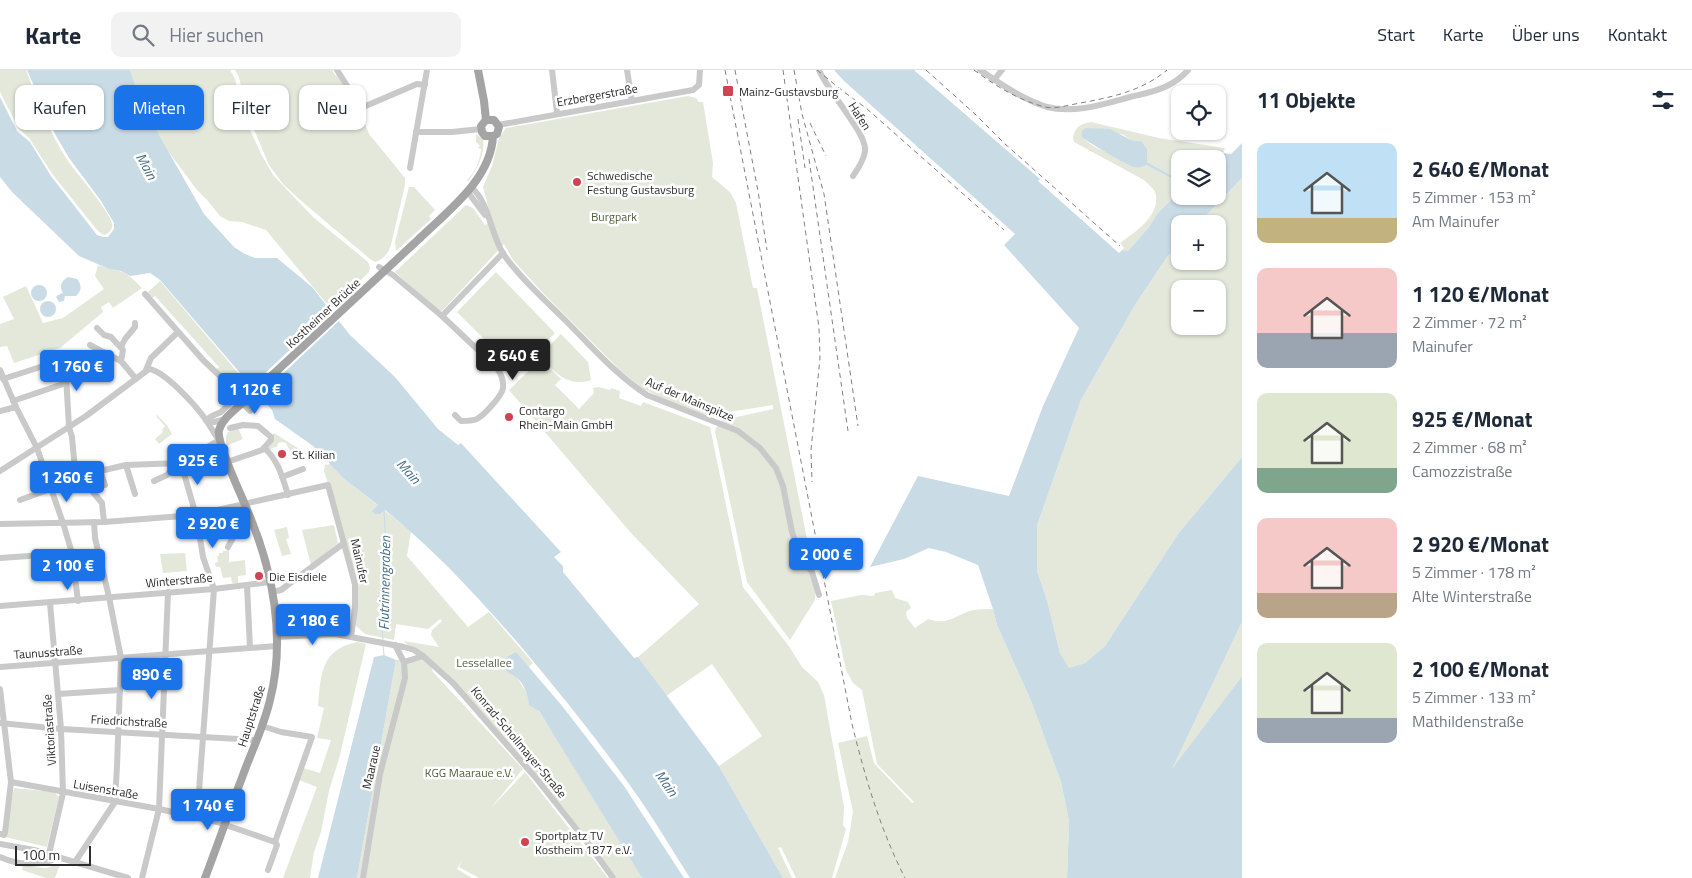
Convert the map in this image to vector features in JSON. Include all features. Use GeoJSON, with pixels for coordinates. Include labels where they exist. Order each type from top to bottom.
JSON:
{"type":"FeatureCollection","features":[{"type":"Feature","properties":{"kind":"main road"},"geometry":{"type":"LineString","coordinates":[[478,70],[488,120]]}},
{"type":"Feature","properties":{"kind":"main road"},"geometry":{"type":"LineString","coordinates":[[488,120],[494,120],[498,125],[498,132],[490,136],[483,134],[482,124],[488,120]]}},
{"type":"Feature","properties":{"kind":"main road","name":"Kostheimer Brücke"},"geometry":{"type":"LineString","coordinates":[[239,401],[420,238],[469,189],[490,158],[490,136]]}},
{"type":"Feature","properties":{"kind":"main road"},"geometry":{"type":"LineString","coordinates":[[219,440],[219,430],[239,401]]}},
{"type":"Feature","properties":{"kind":"main road","name":"Hauptstraße"},"geometry":{"type":"LineString","coordinates":[[205,878],[262,726],[273,689],[277,646],[272,592],[265,560],[254,525],[219,440]]}},
{"type":"Feature","properties":{"kind":"street"},"geometry":{"type":"LineString","coordinates":[[337,70],[361,108],[417,84],[425,85]]}},
{"type":"Feature","properties":{"kind":"street"},"geometry":{"type":"LineString","coordinates":[[410,168],[427,70]]}},
{"type":"Feature","properties":{"kind":"street"},"geometry":{"type":"LineString","coordinates":[[552,70],[557,113]]}},
{"type":"Feature","properties":{"kind":"street"},"geometry":{"type":"LineString","coordinates":[[627,70],[632,101]]}},
{"type":"Feature","properties":{"kind":"street","name":"Erzbergerstraße"},"geometry":{"type":"LineString","coordinates":[[498,125],[693,90],[698,87],[700,82],[700,70]]}},
{"type":"Feature","properties":{"kind":"street","name":"Hafen"},"geometry":{"type":"LineString","coordinates":[[819,70],[824,81],[861,135],[865,146],[864,155],[853,176]]}},
{"type":"Feature","properties":{"kind":"street"},"geometry":{"type":"LineString","coordinates":[[980,70],[1024,98],[1049,108],[1097,106],[1167,86],[1188,70]]}},
{"type":"Feature","properties":{"kind":"street"},"geometry":{"type":"LineString","coordinates":[[994,80],[1002,70]]}},
{"type":"Feature","properties":{"kind":"street"},"geometry":{"type":"LineString","coordinates":[[416,132],[452,132],[481,129]]}},
{"type":"Feature","properties":{"kind":"street","name":"Auf der Mainspitze"},"geometry":{"type":"LineString","coordinates":[[469,189],[490,223],[503,253],[517,271],[607,362],[636,388],[647,395],[738,431],[760,448],[776,468],[783,486],[792,532],[799,553],[812,572],[819,595]]}},
{"type":"Feature","properties":{"kind":"street"},"geometry":{"type":"LineString","coordinates":[[442,316],[503,253]]}},
{"type":"Feature","properties":{"kind":"street"},"geometry":{"type":"LineString","coordinates":[[379,267],[393,275],[442,316],[497,368],[503,380],[501,394],[478,418],[470,421],[460,421],[455,415]]}},
{"type":"Feature","properties":{"kind":"street"},"geometry":{"type":"LineString","coordinates":[[145,294],[203,360],[221,377],[236,386],[239,401],[250,411]]}},
{"type":"Feature","properties":{"kind":"street"},"geometry":{"type":"LineString","coordinates":[[120,347],[135,327],[135,323]]}},
{"type":"Feature","properties":{"kind":"street"},"geometry":{"type":"LineString","coordinates":[[97,328],[104,335],[111,337],[123,350],[122,361]]}},
{"type":"Feature","properties":{"kind":"street"},"geometry":{"type":"LineString","coordinates":[[0,471],[69,427],[136,379],[146,371],[151,358],[178,332]]}},
{"type":"Feature","properties":{"kind":"street"},"geometry":{"type":"LineString","coordinates":[[90,345],[122,361],[136,379]]}},
{"type":"Feature","properties":{"kind":"street"},"geometry":{"type":"LineString","coordinates":[[0,412],[66,380],[103,352]]}},
{"type":"Feature","properties":{"kind":"street"},"geometry":{"type":"LineString","coordinates":[[3,379],[65,359],[69,427],[72,437],[74,470],[102,503],[104,522]]}},
{"type":"Feature","properties":{"kind":"street","name":"Hauptstraße"},"geometry":{"type":"LineString","coordinates":[[146,371],[152,369],[167,378],[206,420],[219,440]]}},
{"type":"Feature","properties":{"kind":"street"},"geometry":{"type":"LineString","coordinates":[[0,370],[3,388],[14,404],[37,448],[63,522],[72,553],[78,601]]}},
{"type":"Feature","properties":{"kind":"street"},"geometry":{"type":"LineString","coordinates":[[206,420],[239,401]]}},
{"type":"Feature","properties":{"kind":"street"},"geometry":{"type":"LineString","coordinates":[[206,420],[214,422],[226,418]]}},
{"type":"Feature","properties":{"kind":"street"},"geometry":{"type":"LineString","coordinates":[[227,462],[264,448],[271,438],[260,427],[243,425],[230,428]]}},
{"type":"Feature","properties":{"kind":"street"},"geometry":{"type":"LineString","coordinates":[[154,481],[168,475],[179,464],[219,440]]}},
{"type":"Feature","properties":{"kind":"street"},"geometry":{"type":"LineString","coordinates":[[0,524],[104,522],[195,515],[288,495],[271,454],[264,448]]}},
{"type":"Feature","properties":{"kind":"street"},"geometry":{"type":"LineString","coordinates":[[20,500],[100,471],[126,465],[179,464]]}},
{"type":"Feature","properties":{"kind":"street"},"geometry":{"type":"LineString","coordinates":[[179,464],[199,526],[203,557],[214,589],[196,818]]}},
{"type":"Feature","properties":{"kind":"street"},"geometry":{"type":"LineString","coordinates":[[126,465],[135,494]]}},
{"type":"Feature","properties":{"kind":"street"},"geometry":{"type":"LineString","coordinates":[[282,477],[303,469]]}},
{"type":"Feature","properties":{"kind":"street"},"geometry":{"type":"LineString","coordinates":[[100,471],[105,485]]}},
{"type":"Feature","properties":{"kind":"street","name":"Mainufer"},"geometry":{"type":"LineString","coordinates":[[288,495],[328,485],[355,584],[355,608],[351,637]]}},
{"type":"Feature","properties":{"kind":"street"},"geometry":{"type":"LineString","coordinates":[[75,862],[115,802],[119,732],[121,658],[95,538],[94,522]]}},
{"type":"Feature","properties":{"kind":"street"},"geometry":{"type":"LineString","coordinates":[[228,547],[236,532],[254,525]]}},
{"type":"Feature","properties":{"kind":"street"},"geometry":{"type":"LineString","coordinates":[[272,592],[281,590],[344,543]]}},
{"type":"Feature","properties":{"kind":"street"},"geometry":{"type":"LineString","coordinates":[[0,558],[72,553]]}},
{"type":"Feature","properties":{"kind":"street","name":"Winterstraße"},"geometry":{"type":"LineString","coordinates":[[0,606],[214,589],[270,582]]}},
{"type":"Feature","properties":{"kind":"street"},"geometry":{"type":"LineString","coordinates":[[247,585],[250,648]]}},
{"type":"Feature","properties":{"kind":"street"},"geometry":{"type":"LineString","coordinates":[[142,878],[159,809],[168,592]]}},
{"type":"Feature","properties":{"kind":"street","name":"Viktoriastraße"},"geometry":{"type":"LineString","coordinates":[[47,854],[63,793],[61,729],[50,603]]}},
{"type":"Feature","properties":{"kind":"street"},"geometry":{"type":"LineString","coordinates":[[277,637],[328,634],[390,644],[404,662],[423,656]]}},
{"type":"Feature","properties":{"kind":"street","name":"Konrad-Schollmayer-Straße"},"geometry":{"type":"LineString","coordinates":[[390,644],[414,650],[453,683],[535,777],[613,878]]}},
{"type":"Feature","properties":{"kind":"street","name":"Taunusstraße"},"geometry":{"type":"LineString","coordinates":[[0,667],[277,646]]}},
{"type":"Feature","properties":{"kind":"street","name":"Maaraue"},"geometry":{"type":"LineString","coordinates":[[363,878],[380,774],[406,673],[404,662]]}},
{"type":"Feature","properties":{"kind":"street"},"geometry":{"type":"LineString","coordinates":[[0,689],[2,723],[12,782],[5,833],[4,835],[0,834]]}},
{"type":"Feature","properties":{"kind":"street"},"geometry":{"type":"LineString","coordinates":[[58,694],[119,690]]}},
{"type":"Feature","properties":{"kind":"street","name":"Friedrichstraße"},"geometry":{"type":"LineString","coordinates":[[2,723],[61,729],[257,740]]}},
{"type":"Feature","properties":{"kind":"street"},"geometry":{"type":"LineString","coordinates":[[262,726],[281,732],[312,737],[275,842],[277,845],[268,870]]}},
{"type":"Feature","properties":{"kind":"street","name":"Luisenstraße"},"geometry":{"type":"LineString","coordinates":[[12,782],[63,793],[159,809],[225,824],[275,842]]}},
{"type":"Feature","properties":{"kind":"street"},"geometry":{"type":"LineString","coordinates":[[0,844],[47,854],[128,878]]}},
{"type":"Feature","properties":{"kind":"street"},"geometry":{"type":"LineString","coordinates":[[1,859],[38,864],[48,863],[58,857]]}},
{"type":"Feature","properties":{"kind":"green space"},"geometry":{"type":"Polygon","coordinates":[[[0,70],[26,70],[32,85],[15,85],[15,121],[0,92],[0,70]]]}},
{"type":"Feature","properties":{"kind":"green space"},"geometry":{"type":"Polygon","coordinates":[[[130,70],[230,70],[237,85],[214,85],[214,130],[250,130],[273,175],[313,217],[368,262],[369,272],[331,309],[266,230],[242,222],[229,221],[220,216],[197,190],[162,143],[155,130],[204,130],[204,85],[135,85],[130,70]]]}},
{"type":"Feature","properties":{"kind":"green space"},"geometry":{"type":"Polygon","coordinates":[[[235,70],[332,70],[337,75],[343,85],[299,85],[299,130],[366,130],[366,126],[369,134],[405,178],[391,245],[383,258],[375,262],[370,259],[299,199],[283,184],[269,165],[254,130],[289,130],[289,85],[241,85],[235,70]]]}},
{"type":"Feature","properties":{"kind":"green space","name":"Burgpark"},"geometry":{"type":"Polygon","coordinates":[[[688,96],[703,102],[713,163],[712,177],[730,192],[736,203],[753,288],[757,288],[811,559],[808,563],[816,589],[815,600],[790,640],[747,582],[715,431],[719,421],[773,409],[773,405],[709,415],[694,412],[642,388],[621,371],[543,293],[513,260],[504,244],[442,311],[437,309],[395,272],[466,205],[473,208],[485,225],[492,221],[483,187],[492,166],[499,138],[506,128],[688,96]]]}},
{"type":"Feature","properties":{"kind":"green space"},"geometry":{"type":"Polygon","coordinates":[[[1091,122],[1159,138],[1225,148],[1224,150],[1171,150],[1171,175],[1147,162],[1141,141],[1131,140],[1122,134],[1084,139],[1124,163],[1146,165],[1171,178],[1171,200],[1157,214],[1149,227],[1128,251],[1122,250],[1124,248],[1120,243],[1139,229],[1150,217],[1156,203],[1156,195],[1144,180],[1074,142],[1073,137],[1077,128],[1091,122]]]}},
{"type":"Feature","properties":{"kind":"green space"},"geometry":{"type":"Polygon","coordinates":[[[20,130],[50,130],[72,167],[106,210],[112,224],[112,228],[108,233],[104,235],[98,231],[53,175],[29,138],[20,130]]]}},
{"type":"Feature","properties":{"kind":"green space"},"geometry":{"type":"Polygon","coordinates":[[[476,134],[483,139],[482,155],[475,171],[469,180],[466,181],[474,171],[480,158],[481,149],[478,148],[480,146],[476,142],[476,134]]]}},
{"type":"Feature","properties":{"kind":"green space"},"geometry":{"type":"Polygon","coordinates":[[[1242,178],[1242,457],[1178,534],[1105,646],[1085,663],[1069,669],[1060,653],[1047,600],[1037,571],[1037,526],[1081,400],[1135,305],[1171,253],[1171,270],[1226,270],[1226,215],[1207,215],[1216,205],[1226,205],[1226,195],[1242,178]]]}},
{"type":"Feature","properties":{"kind":"green space"},"geometry":{"type":"Polygon","coordinates":[[[409,187],[414,187],[435,210],[429,216],[431,219],[396,251],[395,242],[409,187]]]}},
{"type":"Feature","properties":{"kind":"green space"},"geometry":{"type":"Polygon","coordinates":[[[98,265],[125,273],[142,288],[113,308],[109,302],[101,307],[103,312],[60,348],[14,363],[7,346],[0,347],[0,324],[14,319],[3,297],[26,286],[43,323],[63,318],[104,289],[95,276],[98,265]]]}},
{"type":"Feature","properties":{"kind":"green space"},"geometry":{"type":"Polygon","coordinates":[[[496,272],[555,333],[517,372],[457,312],[496,272]]]}},
{"type":"Feature","properties":{"kind":"green space"},"geometry":{"type":"Polygon","coordinates":[[[160,281],[250,387],[241,395],[239,387],[216,370],[219,367],[155,296],[152,298],[147,293],[160,281]]]}},
{"type":"Feature","properties":{"kind":"green space"},"geometry":{"type":"Polygon","coordinates":[[[561,334],[588,362],[591,380],[575,382],[568,380],[562,377],[539,356],[561,334]]]}},
{"type":"Feature","properties":{"kind":"green space"},"geometry":{"type":"Polygon","coordinates":[[[541,359],[561,379],[555,385],[579,409],[594,393],[593,388],[599,387],[610,390],[611,388],[620,391],[619,398],[641,406],[643,402],[710,427],[743,587],[788,645],[802,667],[818,682],[824,695],[844,807],[843,825],[846,829],[832,878],[796,878],[781,847],[778,848],[792,878],[783,878],[719,766],[762,736],[712,664],[666,696],[638,657],[699,604],[631,533],[509,390],[541,359]]]}},
{"type":"Feature","properties":{"kind":"green space"},"geometry":{"type":"Polygon","coordinates":[[[157,415],[167,425],[172,434],[159,444],[155,439],[163,432],[162,430],[165,426],[157,415]]]}},
{"type":"Feature","properties":{"kind":"green space"},"geometry":{"type":"Polygon","coordinates":[[[238,428],[243,439],[226,446],[228,432],[238,428]]]}},
{"type":"Feature","properties":{"kind":"green space"},"geometry":{"type":"Polygon","coordinates":[[[274,433],[307,454],[300,458],[298,455],[293,457],[286,443],[282,442],[278,443],[277,447],[272,448],[270,451],[267,447],[274,433]]]}},
{"type":"Feature","properties":{"kind":"green space"},"geometry":{"type":"Polygon","coordinates":[[[331,464],[344,479],[411,531],[407,556],[468,627],[489,612],[533,663],[517,678],[562,747],[642,878],[613,878],[535,777],[430,662],[433,672],[523,769],[491,808],[525,772],[608,878],[479,878],[459,867],[462,860],[457,869],[472,878],[357,878],[396,660],[423,655],[410,648],[404,641],[439,647],[431,635],[432,630],[442,621],[440,619],[428,629],[396,624],[394,640],[365,634],[353,623],[355,599],[324,471],[325,465],[331,464]]]}},
{"type":"Feature","properties":{"kind":"green space"},"geometry":{"type":"Polygon","coordinates":[[[334,525],[338,543],[311,565],[302,530],[334,525]]]}},
{"type":"Feature","properties":{"kind":"green space"},"geometry":{"type":"Polygon","coordinates":[[[287,527],[289,538],[286,539],[291,554],[282,556],[274,530],[287,527]]]}},
{"type":"Feature","properties":{"kind":"green space"},"geometry":{"type":"Polygon","coordinates":[[[229,550],[229,562],[245,560],[246,575],[238,576],[238,583],[232,583],[231,577],[223,578],[220,567],[216,567],[215,563],[218,562],[217,556],[219,556],[219,553],[229,550]]]}},
{"type":"Feature","properties":{"kind":"green space"},"geometry":{"type":"Polygon","coordinates":[[[95,553],[99,574],[79,576],[78,557],[95,553]]]}},
{"type":"Feature","properties":{"kind":"green space"},"geometry":{"type":"Polygon","coordinates":[[[185,553],[187,571],[163,573],[160,554],[185,553]]]}},
{"type":"Feature","properties":{"kind":"green space"},"geometry":{"type":"Polygon","coordinates":[[[58,557],[70,557],[72,578],[59,580],[58,557]]]}},
{"type":"Feature","properties":{"kind":"green space"},"geometry":{"type":"Polygon","coordinates":[[[892,590],[895,598],[908,602],[911,608],[906,612],[907,618],[915,628],[928,619],[947,621],[973,610],[993,609],[997,625],[1031,701],[1061,782],[1069,821],[1067,878],[835,878],[848,842],[853,812],[838,743],[867,736],[874,763],[912,803],[914,802],[877,764],[862,690],[853,683],[846,670],[831,601],[861,595],[874,596],[875,593],[892,590]]]}},
{"type":"Feature","properties":{"kind":"green space"},"geometry":{"type":"Polygon","coordinates":[[[1242,622],[1242,676],[1171,771],[1179,754],[1242,622]]]}},
{"type":"Feature","properties":{"kind":"green space"},"geometry":{"type":"Polygon","coordinates":[[[357,642],[366,644],[340,755],[329,791],[321,832],[314,852],[310,878],[283,878],[317,787],[299,780],[303,768],[320,773],[331,740],[317,738],[324,708],[318,706],[322,674],[329,658],[336,651],[357,642]]]}},
{"type":"Feature","properties":{"kind":"green space"},"geometry":{"type":"Polygon","coordinates":[[[14,788],[54,792],[59,797],[47,847],[5,837],[14,788]]]}},
{"type":"Feature","properties":{"kind":"green space"},"geometry":{"type":"Polygon","coordinates":[[[60,864],[55,878],[46,878],[22,870],[23,866],[46,868],[60,864]]]}},
{"type":"Feature","properties":{"kind":"water","name":"Main"},"geometry":{"type":"Polygon","coordinates":[[[27,70],[130,70],[135,85],[114,85],[114,130],[156,130],[204,214],[234,247],[255,258],[277,258],[312,287],[350,335],[395,377],[438,429],[458,445],[461,443],[561,552],[554,557],[563,566],[563,572],[634,658],[638,657],[719,766],[783,878],[690,878],[641,801],[599,743],[523,649],[457,576],[385,510],[380,514],[375,514],[372,511],[378,505],[344,479],[313,446],[275,419],[272,410],[160,280],[150,273],[130,276],[79,256],[12,192],[0,177],[0,97],[15,130],[30,142],[51,176],[97,235],[108,237],[114,229],[114,223],[101,201],[69,158],[53,130],[104,130],[104,85],[34,85],[27,70]]]}},
{"type":"Feature","properties":{"kind":"water"},"geometry":{"type":"Polygon","coordinates":[[[834,70],[914,70],[1040,179],[1038,181],[1119,253],[1122,250],[1128,251],[1149,227],[1157,214],[1171,200],[1171,205],[1216,205],[1207,215],[1171,215],[1171,253],[1135,305],[1081,400],[1037,526],[1037,571],[1047,600],[1060,653],[1069,668],[1085,663],[1105,646],[1178,534],[1242,457],[1242,622],[1172,769],[1242,676],[1242,878],[1067,878],[1069,821],[1061,782],[1031,701],[997,625],[978,565],[946,552],[929,548],[904,559],[870,567],[918,476],[1009,496],[1043,406],[1079,328],[1004,245],[1015,234],[834,70]]]}},
{"type":"Feature","properties":{"kind":"water"},"geometry":{"type":"Polygon","coordinates":[[[1086,128],[1110,129],[1131,140],[1141,141],[1147,149],[1147,162],[1171,175],[1171,178],[1146,165],[1134,167],[1117,159],[1083,138],[1082,131],[1086,128]]]}},
{"type":"Feature","properties":{"kind":"water"},"geometry":{"type":"Polygon","coordinates":[[[1242,143],[1242,178],[1226,195],[1226,153],[1231,154],[1242,143]]]}},
{"type":"Feature","properties":{"kind":"water"},"geometry":{"type":"Polygon","coordinates":[[[68,277],[77,279],[80,283],[80,290],[76,296],[65,296],[64,301],[59,302],[56,297],[63,293],[61,284],[68,277]]]}},
{"type":"Feature","properties":{"kind":"water"},"geometry":{"type":"Polygon","coordinates":[[[36,285],[42,285],[47,290],[45,299],[36,301],[31,296],[31,290],[36,285]]]}},
{"type":"Feature","properties":{"kind":"water"},"geometry":{"type":"Polygon","coordinates":[[[45,301],[51,301],[56,306],[54,315],[45,317],[40,312],[40,306],[45,301]]]}},
{"type":"Feature","properties":{"kind":"water"},"geometry":{"type":"Polygon","coordinates":[[[516,652],[563,707],[624,786],[684,878],[642,878],[539,711],[529,705],[523,685],[503,666],[507,657],[516,652]]]}},
{"type":"Feature","properties":{"kind":"water"},"geometry":{"type":"Polygon","coordinates":[[[384,655],[396,660],[357,878],[318,878],[374,657],[384,655]]]}},
{"type":"Feature","properties":{"kind":"pier"},"geometry":{"type":"Polygon","coordinates":[[[334,309],[341,319],[257,398],[249,388],[334,309]]]}},
{"type":"Feature","properties":{"kind":"waterway","name":"Flutrinnengraben"},"geometry":{"type":"LineString","coordinates":[[383,641],[382,629],[387,563],[384,510]]}},
{"type":"Feature","properties":{"kind":"waterway","name":"Flutrinnengraben"},"geometry":{"type":"LineString","coordinates":[[383,645],[384,655]]}},
{"type":"Feature","properties":{"kind":"railway"},"geometry":{"type":"LineString","coordinates":[[725,70],[852,724],[874,802],[888,841],[905,878]]}},
{"type":"Feature","properties":{"kind":"railway"},"geometry":{"type":"LineString","coordinates":[[735,70],[767,250]]}},
{"type":"Feature","properties":{"kind":"railway"},"geometry":{"type":"LineString","coordinates":[[783,70],[819,328],[820,358],[811,450],[812,482]]}},
{"type":"Feature","properties":{"kind":"railway"},"geometry":{"type":"LineString","coordinates":[[794,70],[802,114],[824,194],[858,426]]}},
{"type":"Feature","properties":{"kind":"railway"},"geometry":{"type":"LineString","coordinates":[[817,70],[866,108],[1004,230]]}},
{"type":"Feature","properties":{"kind":"railway"},"geometry":{"type":"LineString","coordinates":[[926,70],[1004,143],[1120,246]]}},
{"type":"Feature","properties":{"kind":"railway"},"geometry":{"type":"LineString","coordinates":[[974,70],[1016,96],[1035,104],[1052,108],[1124,93],[1146,84],[1167,70]]}},
{"type":"Feature","properties":{"kind":"railway"},"geometry":{"type":"LineString","coordinates":[[798,119],[805,168]]}},
{"type":"Feature","properties":{"kind":"railway"},"geometry":{"type":"LineString","coordinates":[[810,123],[826,156]]}},
{"type":"Feature","properties":{"kind":"railway"},"geometry":{"type":"LineString","coordinates":[[809,159],[848,431]]}},
{"type":"Feature","properties":{"kind":"place","name":"Mainz-Gustavsburg"},"geometry":{"type":"Point","coordinates":[728,91]}},
{"type":"Feature","properties":{"kind":"place","name":"Schwedische Festung Gustavsburg"},"geometry":{"type":"Point","coordinates":[577,182]}},
{"type":"Feature","properties":{"kind":"place","name":"Contargo Rhein-Main GmbH"},"geometry":{"type":"Point","coordinates":[509,417]}},
{"type":"Feature","properties":{"kind":"place","name":"St. Kilian"},"geometry":{"type":"Point","coordinates":[282,454]}},
{"type":"Feature","properties":{"kind":"place","name":"Die Eisdiele"},"geometry":{"type":"Point","coordinates":[259,576]}},
{"type":"Feature","properties":{"kind":"place","name":"Sportplatz TV Kostheim 1877 e.V."},"geometry":{"type":"Point","coordinates":[525,842]}},
{"type":"Feature","properties":{"kind":"park label","name":"Lesselallee"},"geometry":{"type":"Point","coordinates":[484,662]}},
{"type":"Feature","properties":{"kind":"park label","name":"KGG Maaraue e.V."},"geometry":{"type":"Point","coordinates":[469,772]}}]}
